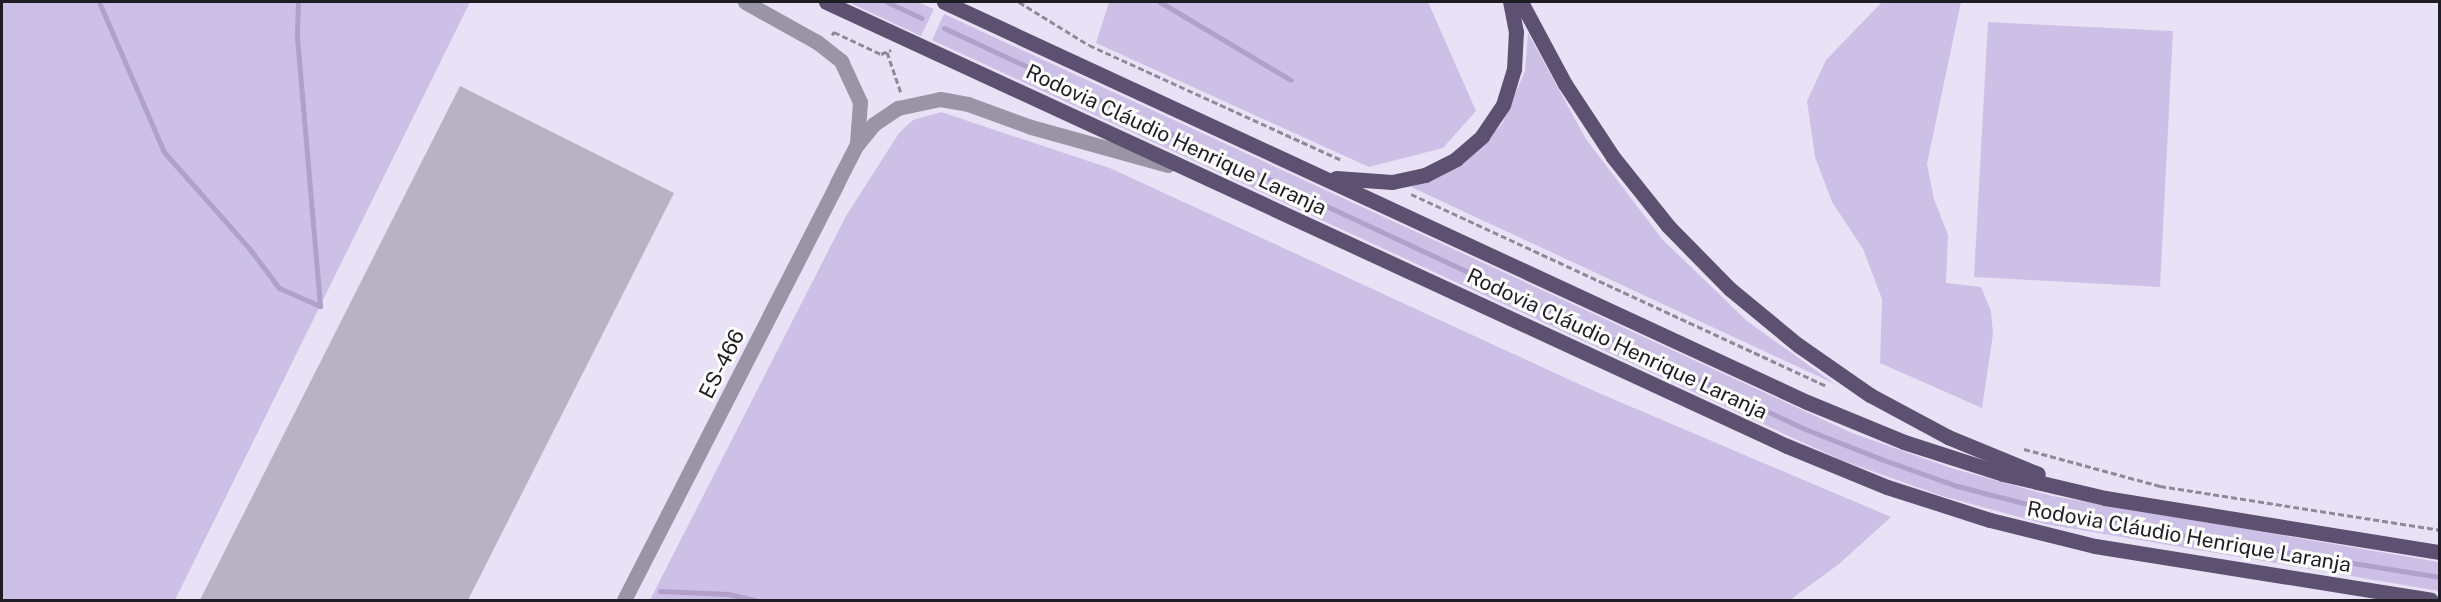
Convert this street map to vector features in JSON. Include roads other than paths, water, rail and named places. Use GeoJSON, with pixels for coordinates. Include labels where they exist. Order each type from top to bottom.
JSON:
{"type":"FeatureCollection","features":[{"type":"Feature","properties":{"kind":"main road","name":"Rodovia Cláudio Henrique Laranja"},"geometry":{"type":"LineString","coordinates":[[826,2],[1787,446],[1897,491],[1990,520],[2095,546],[2431,600]]}},
{"type":"Feature","properties":{"kind":"main road","name":"Rodovia Cláudio Henrique Laranja"},"geometry":{"type":"LineString","coordinates":[[944,2],[1865,426],[2003,474],[2156,507],[2439,552]]}},
{"type":"Feature","properties":{"kind":"main road"},"geometry":{"type":"LineString","coordinates":[[1323,177],[1395,182],[1425,175],[1456,159],[1493,122],[1514,69],[1516,32],[1510,2]]}},
{"type":"Feature","properties":{"kind":"main road"},"geometry":{"type":"LineString","coordinates":[[1521,2],[1589,121],[1668,226],[1763,318],[1855,384],[1909,417],[1988,455],[2071,485],[2156,507]]}},
{"type":"Feature","properties":{"kind":"street","name":"ES-466"},"geometry":{"type":"LineString","coordinates":[[745,2],[825,47],[841,61],[856,88],[861,117],[856,146]]}},
{"type":"Feature","properties":{"kind":"street","name":"ES-466"},"geometry":{"type":"LineString","coordinates":[[624,600],[856,146],[874,124],[905,106],[926,100],[954,100],[1042,131],[1194,172]]}},
{"type":"Feature","properties":{"kind":"waterway"},"geometry":{"type":"LineString","coordinates":[[99,2],[164,152],[249,248],[279,288],[320,306]]}},
{"type":"Feature","properties":{"kind":"waterway"},"geometry":{"type":"LineString","coordinates":[[298,2],[297,37],[320,306]]}},
{"type":"Feature","properties":{"kind":"waterway"},"geometry":{"type":"LineString","coordinates":[[887,2],[921,18]]}},
{"type":"Feature","properties":{"kind":"waterway"},"geometry":{"type":"LineString","coordinates":[[1160,2],[1291,80]]}},
{"type":"Feature","properties":{"kind":"waterway"},"geometry":{"type":"LineString","coordinates":[[944,28],[1805,429],[1881,459],[1957,486],[2035,506],[2196,538],[2440,577]]}},
{"type":"Feature","properties":{"kind":"waterway"},"geometry":{"type":"LineString","coordinates":[[660,591],[728,594],[755,600]]}}]}
